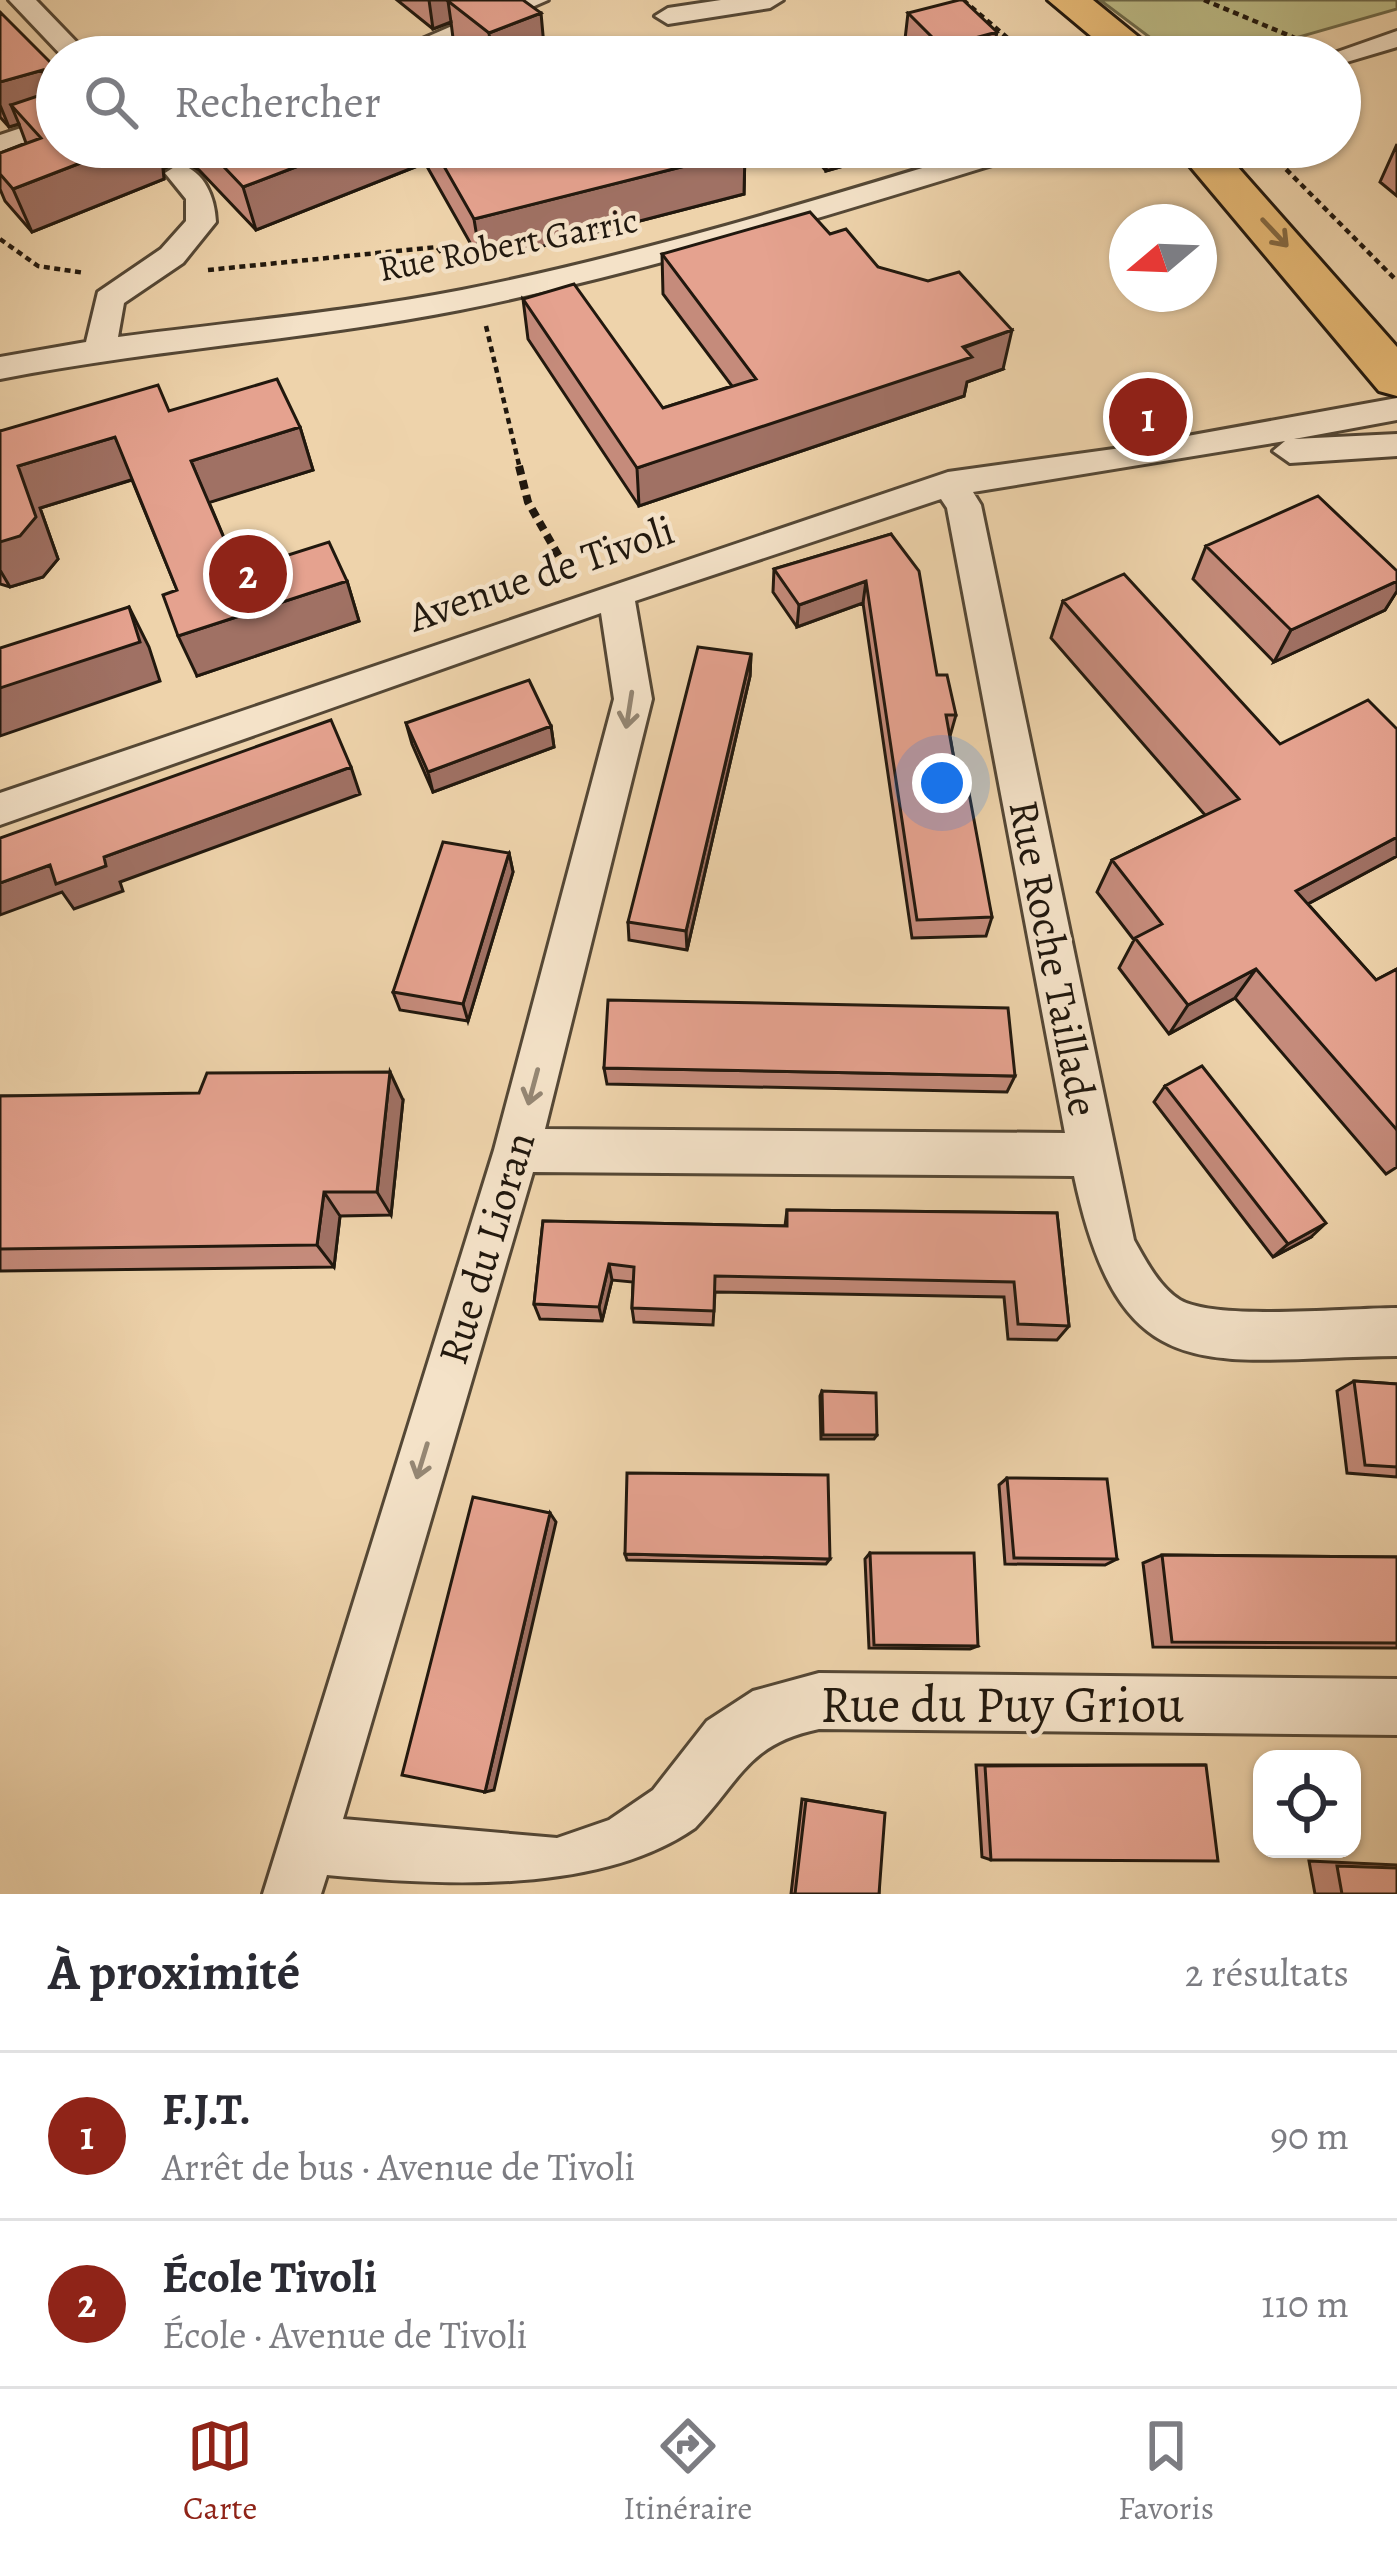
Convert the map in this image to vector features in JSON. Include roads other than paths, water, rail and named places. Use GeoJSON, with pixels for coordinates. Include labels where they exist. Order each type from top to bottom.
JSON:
{"type":"FeatureCollection","features":[{"type":"Feature","properties":{"kind":"main road"},"geometry":{"type":"LineString","coordinates":[[1028,0],[1072,36]]}},
{"type":"Feature","properties":{"kind":"main road"},"geometry":{"type":"LineString","coordinates":[[1069,0],[1115,36]]}},
{"type":"Feature","properties":{"kind":"main road"},"geometry":{"type":"LineString","coordinates":[[1214,168],[1397,379]]}},
{"type":"Feature","properties":{"kind":"main road"},"geometry":{"type":"LineString","coordinates":[[1261,168],[1397,317]]}},
{"type":"Feature","properties":{"kind":"street"},"geometry":{"type":"LineString","coordinates":[[22,0],[57,36]]}},
{"type":"Feature","properties":{"kind":"street"},"geometry":{"type":"LineString","coordinates":[[446,36],[536,0]]}},
{"type":"Feature","properties":{"kind":"street"},"geometry":{"type":"LineString","coordinates":[[668,16],[770,0]]}},
{"type":"Feature","properties":{"kind":"street"},"geometry":{"type":"LineString","coordinates":[[1361,50],[1397,39]]}},
{"type":"Feature","properties":{"kind":"street"},"geometry":{"type":"LineString","coordinates":[[0,146],[36,132]]}},
{"type":"Feature","properties":{"kind":"street","name":"Rue Robert Garric"},"geometry":{"type":"LineString","coordinates":[[0,368],[101,346],[455,301],[726,238],[953,168]]}},
{"type":"Feature","properties":{"kind":"street"},"geometry":{"type":"LineString","coordinates":[[101,346],[110,299],[172,256],[201,222],[200,198],[179,173]]}},
{"type":"Feature","properties":{"kind":"street","name":"Avenue de Tivoli"},"geometry":{"type":"LineString","coordinates":[[0,809],[616,594],[948,484],[1121,460],[1397,409]]}},
{"type":"Feature","properties":{"kind":"street","name":"Avenue de Tivoli"},"geometry":{"type":"LineString","coordinates":[[1121,460],[1397,445]]}},
{"type":"Feature","properties":{"kind":"street","name":"Rue Roche Taillade"},"geometry":{"type":"LineString","coordinates":[[517,1150],[1093,1155],[964,505],[948,484]]}},
{"type":"Feature","properties":{"kind":"street","name":"Rue du Lioran"},"geometry":{"type":"LineString","coordinates":[[299,1869],[517,1150],[633,699],[616,594]]}},
{"type":"Feature","properties":{"kind":"street"},"geometry":{"type":"LineString","coordinates":[[1093,1155],[1112,1244],[1130,1281],[1162,1318],[1208,1334],[1397,1332]]}},
{"type":"Feature","properties":{"kind":"street","name":"Rue du Puy Griou"},"geometry":{"type":"LineString","coordinates":[[299,1869],[557,1867],[626,1843],[673,1810],[727,1741],[772,1711],[819,1701],[1397,1707]]}},
{"type":"Feature","properties":{"kind":"place","name":"F.J.T."},"geometry":{"type":"Point","coordinates":[1148,417]}},
{"type":"Feature","properties":{"kind":"place","name":"École Tivoli"},"geometry":{"type":"Point","coordinates":[248,574]}}]}
